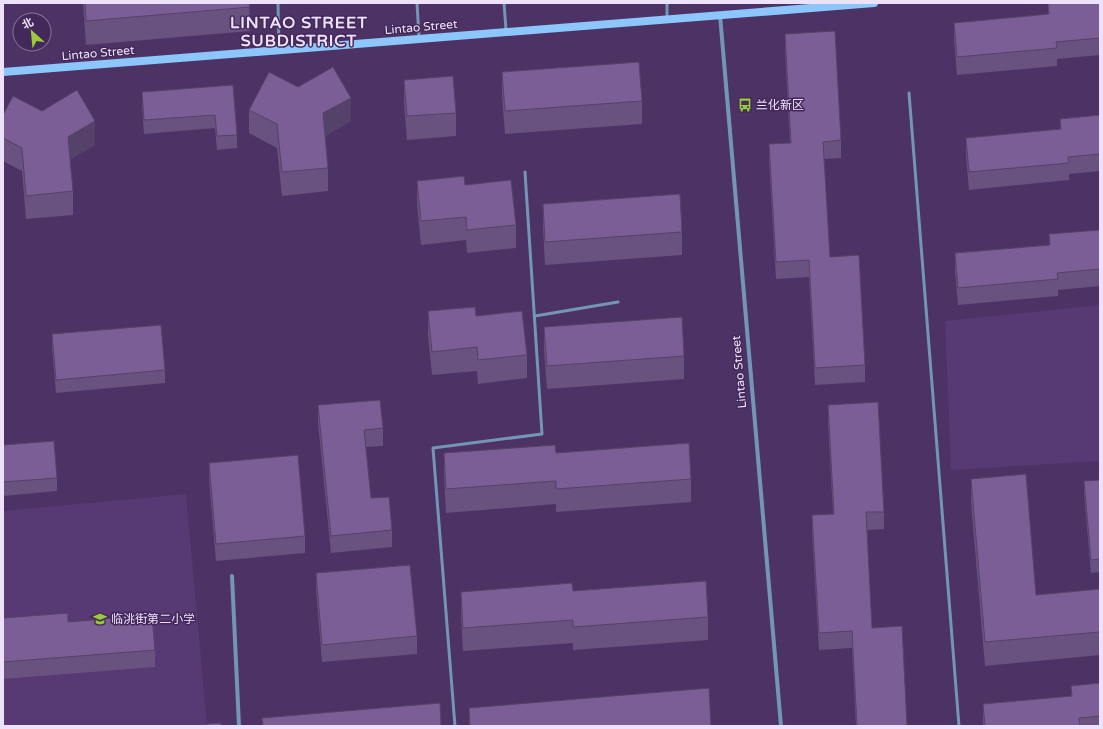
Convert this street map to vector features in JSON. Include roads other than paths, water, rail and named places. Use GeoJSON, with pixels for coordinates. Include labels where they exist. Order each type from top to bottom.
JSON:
{"type":"FeatureCollection","features":[{"type":"Feature","properties":{"kind":"street","name":"Lintao Street"},"geometry":{"type":"LineString","coordinates":[[3,72],[874,3]]}},
{"type":"Feature","properties":{"kind":"street","name":"Lintao Street"},"geometry":{"type":"LineString","coordinates":[[720,15],[781,726]]}},
{"type":"Feature","properties":{"kind":"street"},"geometry":{"type":"LineString","coordinates":[[232,576],[239,726]]}},
{"type":"Feature","properties":{"kind":"lane"},"geometry":{"type":"LineString","coordinates":[[278,3],[279,50]]}},
{"type":"Feature","properties":{"kind":"lane"},"geometry":{"type":"LineString","coordinates":[[417,3],[420,39]]}},
{"type":"Feature","properties":{"kind":"lane"},"geometry":{"type":"LineString","coordinates":[[504,3],[506,32]]}},
{"type":"Feature","properties":{"kind":"lane"},"geometry":{"type":"LineString","coordinates":[[667,3],[667,20]]}},
{"type":"Feature","properties":{"kind":"lane"},"geometry":{"type":"LineString","coordinates":[[909,93],[959,726]]}},
{"type":"Feature","properties":{"kind":"lane"},"geometry":{"type":"LineString","coordinates":[[455,726],[433,448],[542,434],[525,172]]}},
{"type":"Feature","properties":{"kind":"lane"},"geometry":{"type":"LineString","coordinates":[[535,316],[618,302]]}},
{"type":"Feature","properties":{"kind":"place","name":"兰化新区"},"geometry":{"type":"Point","coordinates":[745,105]}},
{"type":"Feature","properties":{"kind":"place","name":"临洮街第二小学"},"geometry":{"type":"Point","coordinates":[100,619]}},
{"type":"Feature","properties":{"kind":"district","name":"LINTAO STREET SUBDISTRICT"},"geometry":{"type":"Point","coordinates":[299,31]}}]}
